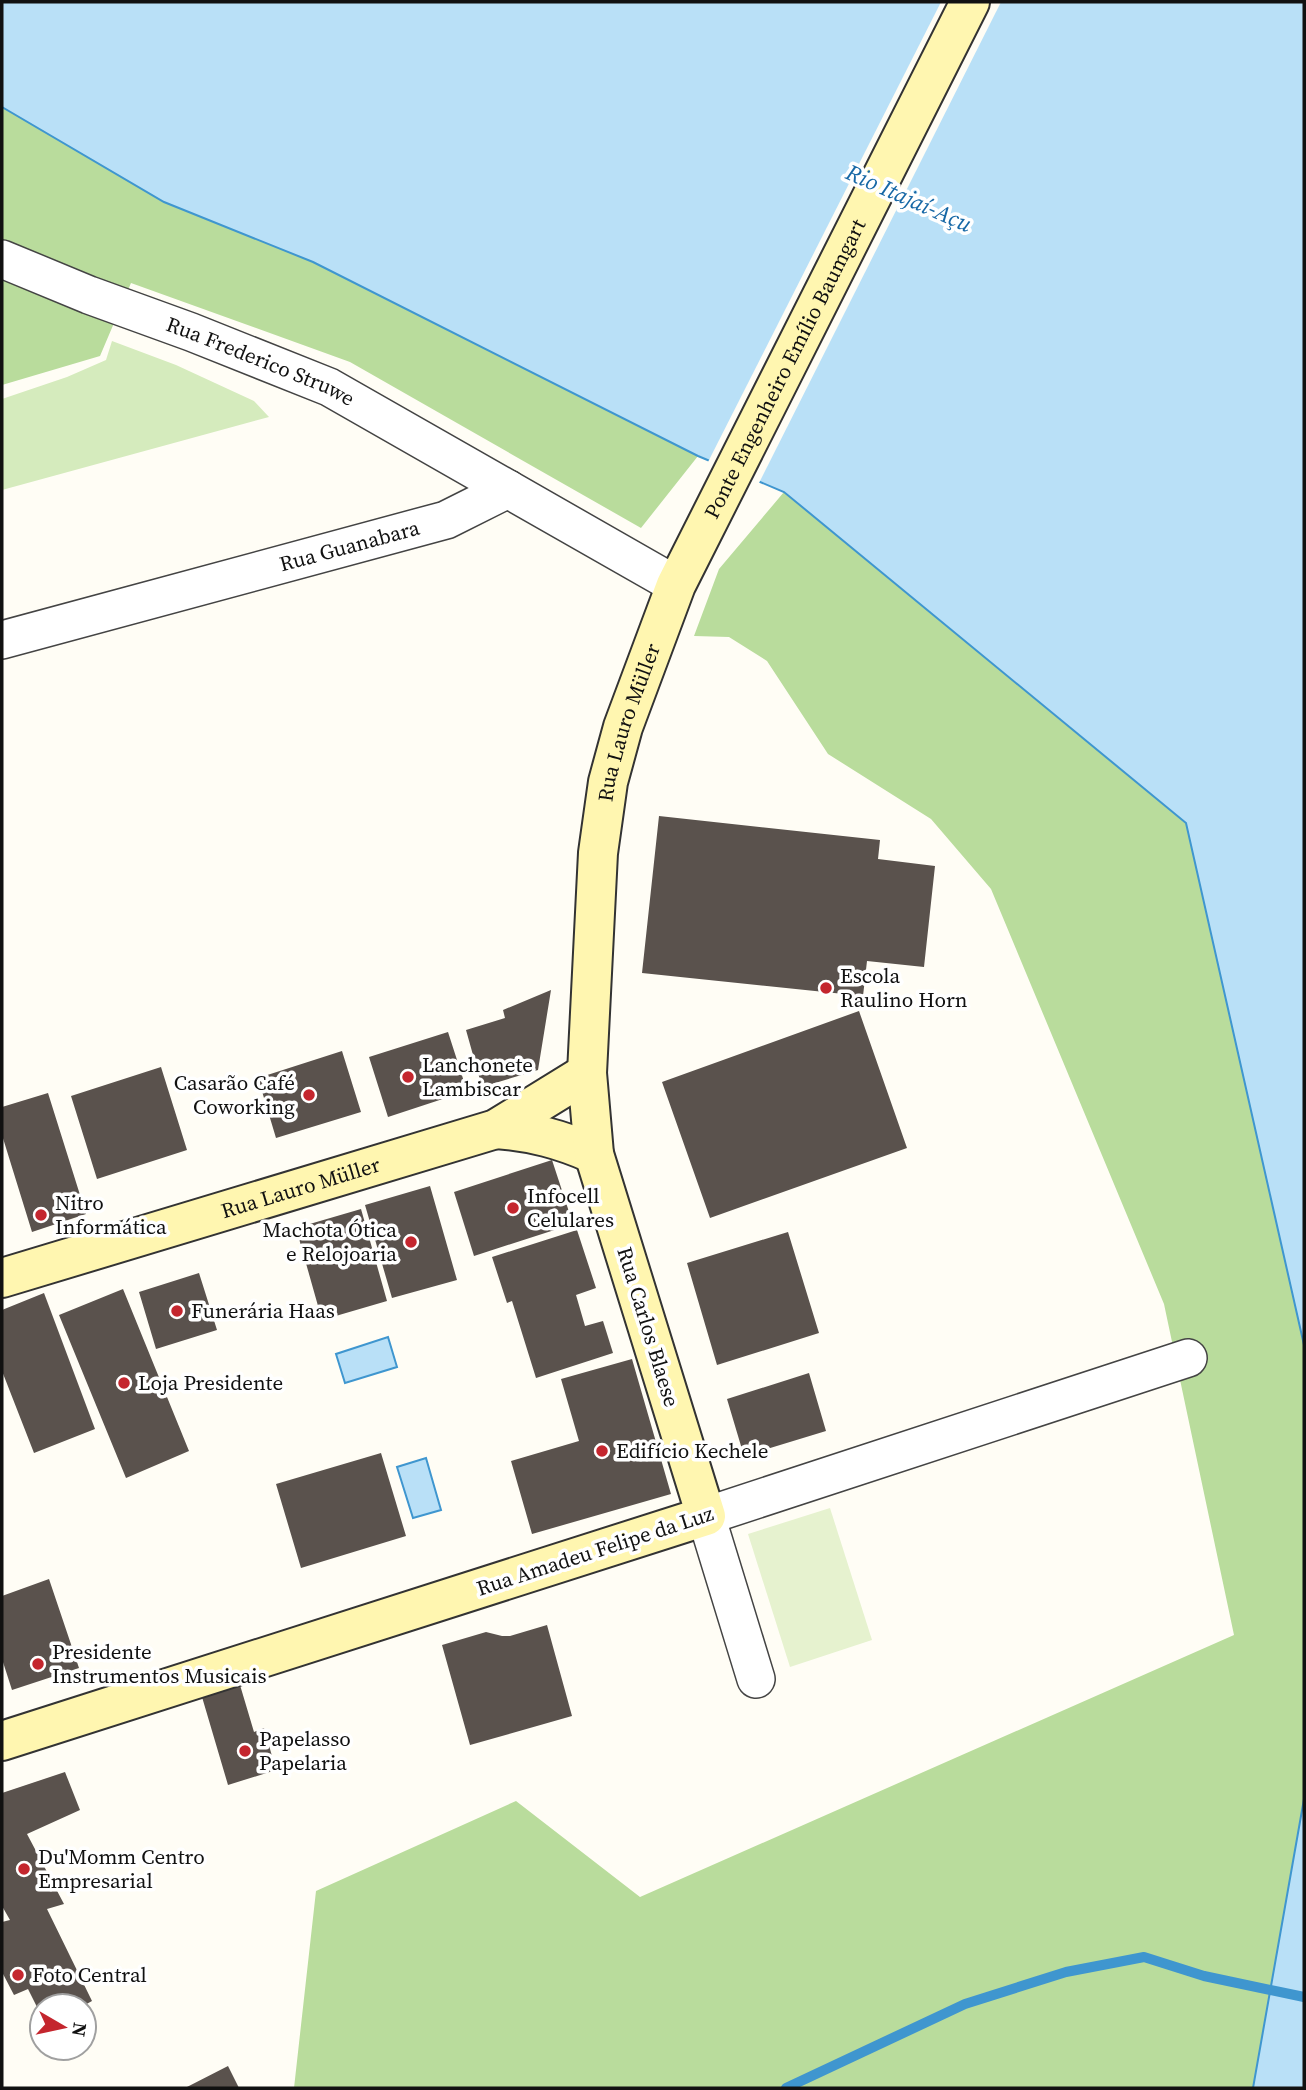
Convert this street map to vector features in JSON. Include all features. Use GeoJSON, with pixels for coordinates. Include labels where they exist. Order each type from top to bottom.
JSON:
{"type":"FeatureCollection","features":[{"type":"Feature","properties":{"kind":"main road","name":"Ponte Engenheiro Emílio Baumgart"},"geometry":{"type":"LineString","coordinates":[[676,585],[970,2]]}},
{"type":"Feature","properties":{"kind":"main road","name":"Rua Lauro Müller"},"geometry":{"type":"LineString","coordinates":[[594,1154],[587,1073],[598,853],[608,782],[624,727],[676,585]]}},
{"type":"Feature","properties":{"kind":"main road","name":"Rua Lauro Müller"},"geometry":{"type":"LineString","coordinates":[[2,1278],[496,1129],[587,1073]]}},
{"type":"Feature","properties":{"kind":"main road"},"geometry":{"type":"LineString","coordinates":[[496,1129],[528,1132],[561,1140],[594,1154]]}},
{"type":"Feature","properties":{"kind":"main road","name":"Rua Carlos Blaese"},"geometry":{"type":"LineString","coordinates":[[594,1154],[706,1516]]}},
{"type":"Feature","properties":{"kind":"main road","name":"Rua Amadeu Felipe da Luz"},"geometry":{"type":"LineString","coordinates":[[2,1741],[706,1516]]}},
{"type":"Feature","properties":{"kind":"street","name":"Rua Frederico Struwe"},"geometry":{"type":"LineString","coordinates":[[2,259],[329,387],[508,489]]}},
{"type":"Feature","properties":{"kind":"street"},"geometry":{"type":"LineString","coordinates":[[508,489],[676,585]]}},
{"type":"Feature","properties":{"kind":"street","name":"Rua Guanabara"},"geometry":{"type":"LineString","coordinates":[[2,640],[446,520],[508,489]]}},
{"type":"Feature","properties":{"kind":"street","name":"Rua Amadeu Felipe da Luz"},"geometry":{"type":"LineString","coordinates":[[706,1516],[1188,1358]]}},
{"type":"Feature","properties":{"kind":"street","name":"Rua Carlos Blaese"},"geometry":{"type":"LineString","coordinates":[[706,1516],[756,1678]]}},
{"type":"Feature","properties":{"kind":"green space"},"geometry":{"type":"Polygon","coordinates":[[[2,107],[164,202],[313,262],[698,456],[641,528],[350,362],[131,283],[100,356],[2,385],[2,107]]]}},
{"type":"Feature","properties":{"kind":"green space"},"geometry":{"type":"Polygon","coordinates":[[[112,341],[176,365],[254,401],[269,417],[2,490],[2,399],[67,377],[106,360],[112,341]]]}},
{"type":"Feature","properties":{"kind":"green space"},"geometry":{"type":"Polygon","coordinates":[[[784,492],[1186,823],[1304,1345],[1304,1799],[1253,2088],[294,2088],[316,1891],[516,1801],[640,1897],[1234,1635],[1164,1304],[991,889],[931,819],[828,754],[767,661],[729,637],[694,636],[719,569],[784,492]]]}},
{"type":"Feature","properties":{"kind":"green space"},"geometry":{"type":"Polygon","coordinates":[[[830,1508],[872,1640],[790,1667],[748,1534],[830,1508]]]}},
{"type":"Feature","properties":{"kind":"water","name":"Rio Itajaí-Açu"},"geometry":{"type":"Polygon","coordinates":[[[2,2],[1304,2],[1304,1345],[1186,823],[784,492],[698,456],[313,262],[164,202],[2,107],[2,2]]]}},
{"type":"Feature","properties":{"kind":"water"},"geometry":{"type":"Polygon","coordinates":[[[388,1337],[397,1367],[345,1383],[336,1354],[388,1337]]]}},
{"type":"Feature","properties":{"kind":"water"},"geometry":{"type":"Polygon","coordinates":[[[426,1458],[441,1510],[413,1518],[397,1467],[426,1458]]]}},
{"type":"Feature","properties":{"kind":"water"},"geometry":{"type":"Polygon","coordinates":[[[1304,1799],[1304,2088],[1253,2088],[1304,1799]]]}},
{"type":"Feature","properties":{"kind":"pier"},"geometry":{"type":"Polygon","coordinates":[[[941,2],[1001,2],[758,485],[707,464],[941,2]]]}},
{"type":"Feature","properties":{"kind":"building"},"geometry":{"type":"Polygon","coordinates":[[[659,816],[880,840],[878,859],[935,866],[924,967],[867,961],[863,996],[642,973],[659,816]]]}},
{"type":"Feature","properties":{"kind":"building"},"geometry":{"type":"Polygon","coordinates":[[[551,990],[538,1070],[482,1087],[466,1030],[505,1018],[503,1010],[551,990]]]}},
{"type":"Feature","properties":{"kind":"building"},"geometry":{"type":"Polygon","coordinates":[[[859,1011],[907,1148],[710,1218],[662,1082],[859,1011]]]}},
{"type":"Feature","properties":{"kind":"building","name":"Lanchonete Lambiscar"},"geometry":{"type":"Polygon","coordinates":[[[448,1032],[467,1091],[388,1117],[369,1057],[448,1032]]]}},
{"type":"Feature","properties":{"kind":"building","name":"Casarão Café Coworking"},"geometry":{"type":"Polygon","coordinates":[[[342,1051],[361,1112],[276,1138],[258,1078],[342,1051]]]}},
{"type":"Feature","properties":{"kind":"building"},"geometry":{"type":"Polygon","coordinates":[[[161,1067],[187,1150],[97,1179],[71,1096],[161,1067]]]}},
{"type":"Feature","properties":{"kind":"building"},"geometry":{"type":"Polygon","coordinates":[[[48,1093],[86,1214],[32,1232],[2,1135],[2,1107],[48,1093]]]}},
{"type":"Feature","properties":{"kind":"building","name":"Infocell Celulares"},"geometry":{"type":"Polygon","coordinates":[[[552,1160],[573,1224],[474,1256],[454,1192],[552,1160]]]}},
{"type":"Feature","properties":{"kind":"building","name":"Machota Ótica e Relojoaria"},"geometry":{"type":"Polygon","coordinates":[[[430,1186],[457,1280],[392,1298],[365,1205],[430,1186]]]}},
{"type":"Feature","properties":{"kind":"building"},"geometry":{"type":"Polygon","coordinates":[[[361,1209],[387,1301],[322,1320],[296,1228],[361,1209]]]}},
{"type":"Feature","properties":{"kind":"building"},"geometry":{"type":"Polygon","coordinates":[[[577,1230],[596,1288],[576,1295],[585,1326],[603,1321],[613,1353],[536,1378],[512,1301],[507,1303],[492,1257],[577,1230]]]}},
{"type":"Feature","properties":{"kind":"building"},"geometry":{"type":"Polygon","coordinates":[[[788,1232],[819,1333],[717,1365],[687,1263],[788,1232]]]}},
{"type":"Feature","properties":{"kind":"building","name":"Funerária Haas"},"geometry":{"type":"Polygon","coordinates":[[[199,1273],[217,1330],[156,1349],[139,1292],[199,1273]]]}},
{"type":"Feature","properties":{"kind":"building","name":"Loja Presidente"},"geometry":{"type":"Polygon","coordinates":[[[123,1289],[189,1451],[126,1478],[59,1315],[123,1289]]]}},
{"type":"Feature","properties":{"kind":"building"},"geometry":{"type":"Polygon","coordinates":[[[44,1293],[95,1429],[34,1453],[2,1371],[2,1310],[44,1293]]]}},
{"type":"Feature","properties":{"kind":"building","name":"Edifício Kechele"},"geometry":{"type":"Polygon","coordinates":[[[632,1359],[671,1494],[532,1534],[511,1461],[579,1441],[561,1379],[632,1359]]]}},
{"type":"Feature","properties":{"kind":"building"},"geometry":{"type":"Polygon","coordinates":[[[809,1373],[826,1431],[744,1456],[727,1399],[809,1373]]]}},
{"type":"Feature","properties":{"kind":"building"},"geometry":{"type":"Polygon","coordinates":[[[381,1453],[406,1536],[301,1568],[276,1484],[381,1453]]]}},
{"type":"Feature","properties":{"kind":"building"},"geometry":{"type":"Polygon","coordinates":[[[49,1579],[79,1668],[12,1690],[2,1659],[2,1596],[49,1579]]]}},
{"type":"Feature","properties":{"kind":"building"},"geometry":{"type":"Polygon","coordinates":[[[547,1625],[572,1716],[470,1745],[442,1645],[486,1632],[510,1636],[547,1625]]]}},
{"type":"Feature","properties":{"kind":"building","name":"Papelasso Papelaria"},"geometry":{"type":"Polygon","coordinates":[[[240,1685],[254,1732],[264,1728],[276,1770],[228,1785],[202,1697],[240,1685]]]}},
{"type":"Feature","properties":{"kind":"building"},"geometry":{"type":"Polygon","coordinates":[[[65,1772],[80,1810],[27,1834],[64,1904],[47,1909],[88,1992],[30,1992],[28,1989],[14,1995],[2,1972],[2,1922],[10,1920],[2,1906],[2,1793],[65,1772]]]}},
{"type":"Feature","properties":{"kind":"building"},"geometry":{"type":"Polygon","coordinates":[[[228,2066],[239,2088],[185,2088],[228,2066]]]}},
{"type":"Feature","properties":{"kind":"waterway"},"geometry":{"type":"LineString","coordinates":[[786,2088],[965,2004],[1066,1972],[1144,1957],[1204,1976],[1304,1997]]}},
{"type":"Feature","properties":{"kind":"place","name":"Escola Raulino Horn"},"geometry":{"type":"Point","coordinates":[826,988]}},
{"type":"Feature","properties":{"kind":"place","name":"Lanchonete Lambiscar"},"geometry":{"type":"Point","coordinates":[408,1077]}},
{"type":"Feature","properties":{"kind":"place","name":"Casarão Café Coworking"},"geometry":{"type":"Point","coordinates":[309,1095]}},
{"type":"Feature","properties":{"kind":"place","name":"Infocell Celulares"},"geometry":{"type":"Point","coordinates":[513,1208]}},
{"type":"Feature","properties":{"kind":"place","name":"Nitro Informática"},"geometry":{"type":"Point","coordinates":[41,1215]}},
{"type":"Feature","properties":{"kind":"place","name":"Machota Ótica e Relojoaria"},"geometry":{"type":"Point","coordinates":[411,1242]}},
{"type":"Feature","properties":{"kind":"place","name":"Funerária Haas"},"geometry":{"type":"Point","coordinates":[177,1311]}},
{"type":"Feature","properties":{"kind":"place","name":"Loja Presidente"},"geometry":{"type":"Point","coordinates":[124,1383]}},
{"type":"Feature","properties":{"kind":"place","name":"Edifício Kechele"},"geometry":{"type":"Point","coordinates":[602,1451]}},
{"type":"Feature","properties":{"kind":"place","name":"Presidente Instrumentos Musicais"},"geometry":{"type":"Point","coordinates":[38,1664]}},
{"type":"Feature","properties":{"kind":"place","name":"Papelasso Papelaria"},"geometry":{"type":"Point","coordinates":[245,1751]}},
{"type":"Feature","properties":{"kind":"place","name":"Du'Momm Centro Empresarial"},"geometry":{"type":"Point","coordinates":[24,1869]}},
{"type":"Feature","properties":{"kind":"place","name":"Foto Central"},"geometry":{"type":"Point","coordinates":[18,1975]}}]}
